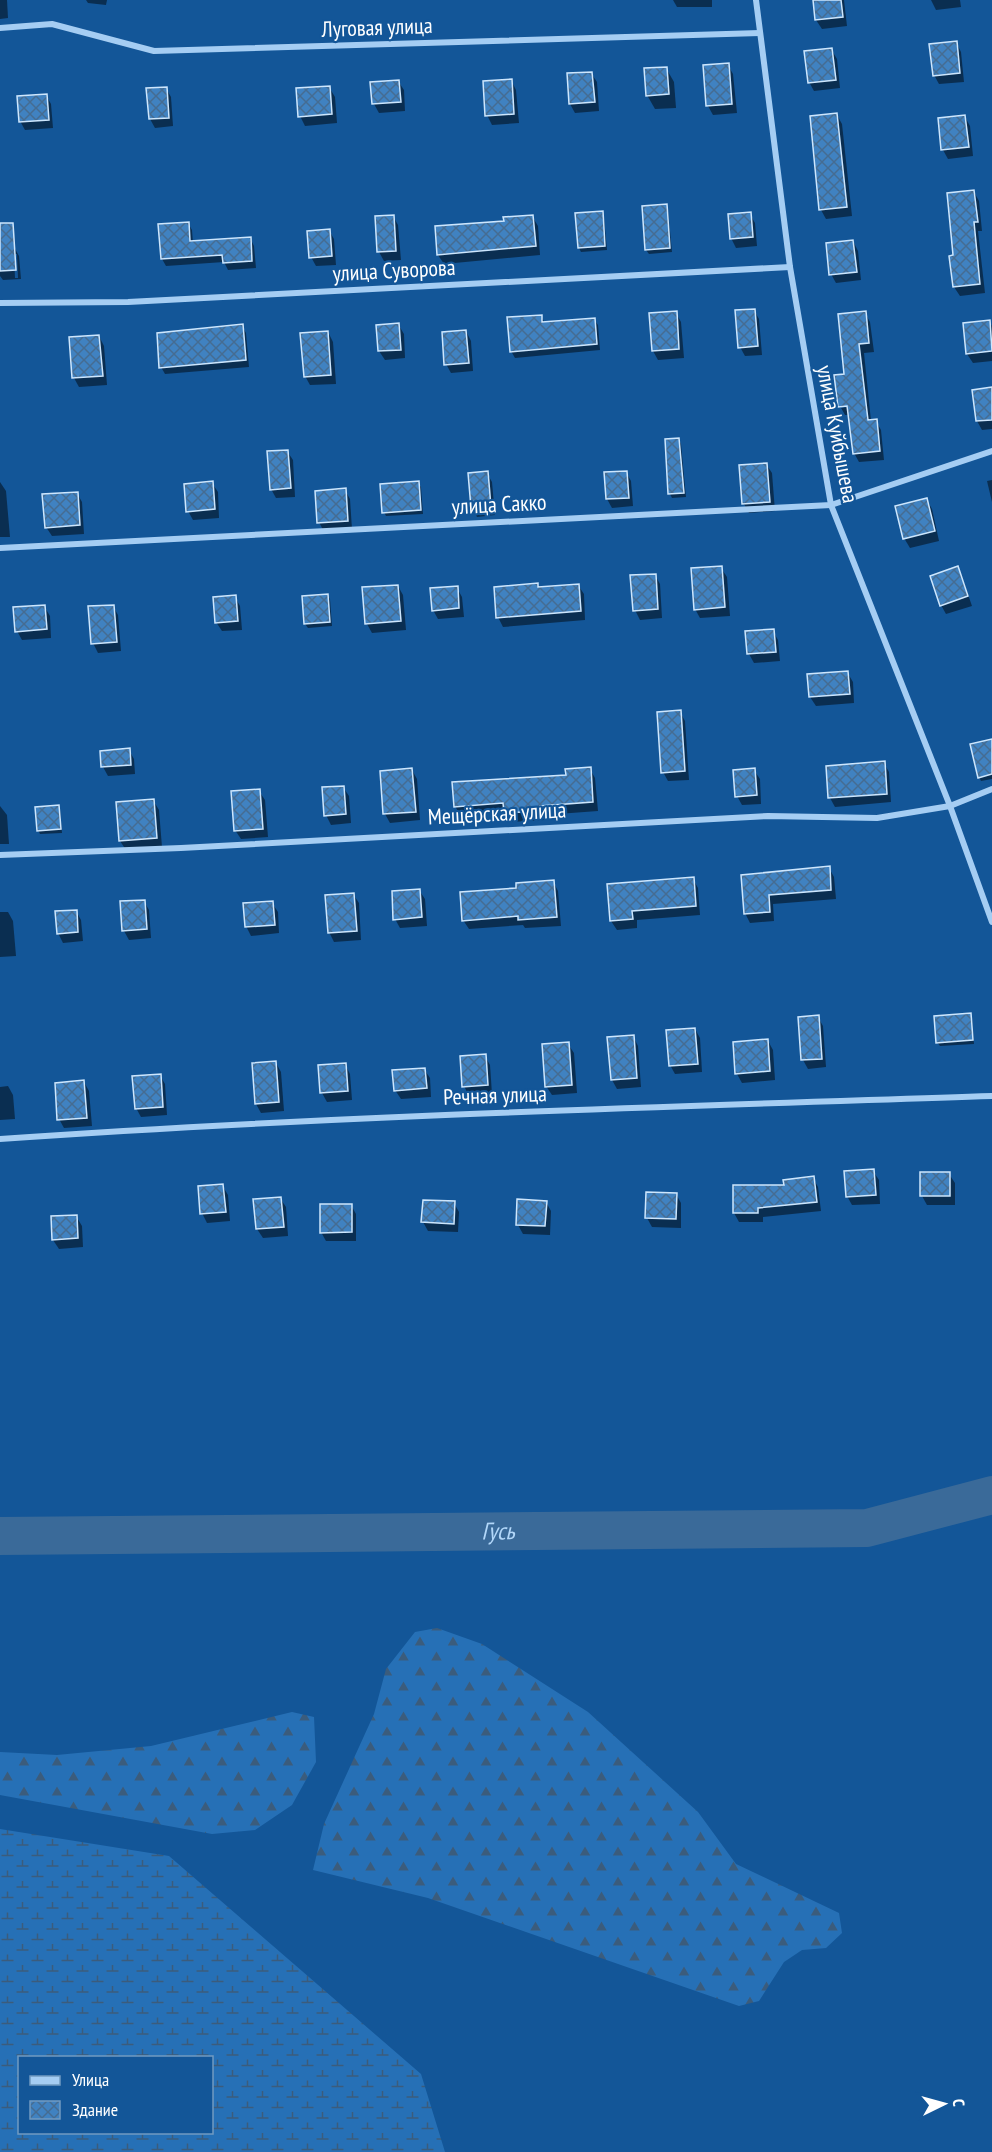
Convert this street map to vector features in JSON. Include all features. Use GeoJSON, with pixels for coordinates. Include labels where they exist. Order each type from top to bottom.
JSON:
{"type":"FeatureCollection","features":[{"type":"Feature","properties":{"kind":"street","name":"улица Куйбышева"},"geometry":{"type":"LineString","coordinates":[[756,0],[790,267],[831,506],[950,806],[992,922]]}},
{"type":"Feature","properties":{"kind":"street","name":"Луговая улица"},"geometry":{"type":"LineString","coordinates":[[0,28],[52,24],[154,51],[760,33]]}},
{"type":"Feature","properties":{"kind":"street","name":"улица Суворова"},"geometry":{"type":"LineString","coordinates":[[0,303],[128,302],[790,267]]}},
{"type":"Feature","properties":{"kind":"street","name":"улица Сакко"},"geometry":{"type":"LineString","coordinates":[[0,548],[831,506],[992,451]]}},
{"type":"Feature","properties":{"kind":"street","name":"Мещёрская улица"},"geometry":{"type":"LineString","coordinates":[[0,855],[768,816],[877,818],[950,806],[992,789]]}},
{"type":"Feature","properties":{"kind":"street","name":"Речная улица"},"geometry":{"type":"LineString","coordinates":[[0,1139],[208,1125],[992,1096]]}},
{"type":"Feature","properties":{"kind":"green space"},"geometry":{"type":"Polygon","coordinates":[[[437,1628],[482,1644],[588,1712],[698,1812],[736,1864],[839,1913],[842,1933],[826,1948],[802,1950],[784,1962],[759,2001],[739,2006],[428,1898],[313,1870],[324,1824],[374,1714],[386,1669],[415,1632],[437,1628]]]}},
{"type":"Feature","properties":{"kind":"green space"},"geometry":{"type":"Polygon","coordinates":[[[292,1712],[314,1717],[316,1762],[292,1805],[255,1830],[212,1834],[0,1795],[0,1752],[57,1755],[151,1746],[292,1712]]]}},
{"type":"Feature","properties":{"kind":"green space"},"geometry":{"type":"Polygon","coordinates":[[[0,1829],[169,1856],[421,2074],[445,2152],[0,2152],[0,1829]]]}},
{"type":"Feature","properties":{"kind":"building"},"geometry":{"type":"Polygon","coordinates":[[[813,0],[841,0],[843,17],[815,20],[813,0]]]}},
{"type":"Feature","properties":{"kind":"building"},"geometry":{"type":"Polygon","coordinates":[[[957,41],[960,73],[933,76],[929,44],[957,41]]]}},
{"type":"Feature","properties":{"kind":"building"},"geometry":{"type":"Polygon","coordinates":[[[832,48],[836,80],[808,83],[804,51],[832,48]]]}},
{"type":"Feature","properties":{"kind":"building"},"geometry":{"type":"Polygon","coordinates":[[[729,63],[732,104],[706,106],[703,65],[729,63]]]}},
{"type":"Feature","properties":{"kind":"building"},"geometry":{"type":"Polygon","coordinates":[[[667,67],[669,94],[646,96],[644,68],[667,67]]]}},
{"type":"Feature","properties":{"kind":"building"},"geometry":{"type":"Polygon","coordinates":[[[592,72],[595,102],[569,104],[567,73],[592,72]]]}},
{"type":"Feature","properties":{"kind":"building"},"geometry":{"type":"Polygon","coordinates":[[[512,79],[514,114],[485,116],[483,81],[512,79]]]}},
{"type":"Feature","properties":{"kind":"building"},"geometry":{"type":"Polygon","coordinates":[[[399,80],[401,102],[372,104],[370,82],[399,80]]]}},
{"type":"Feature","properties":{"kind":"building"},"geometry":{"type":"Polygon","coordinates":[[[330,86],[332,114],[298,117],[296,88],[330,86]]]}},
{"type":"Feature","properties":{"kind":"building"},"geometry":{"type":"Polygon","coordinates":[[[167,87],[169,118],[149,119],[146,88],[167,87]]]}},
{"type":"Feature","properties":{"kind":"building"},"geometry":{"type":"Polygon","coordinates":[[[47,94],[49,120],[19,122],[17,96],[47,94]]]}},
{"type":"Feature","properties":{"kind":"building"},"geometry":{"type":"Polygon","coordinates":[[[837,113],[847,207],[819,210],[810,116],[837,113]]]}},
{"type":"Feature","properties":{"kind":"building"},"geometry":{"type":"Polygon","coordinates":[[[965,115],[969,147],[941,150],[938,118],[965,115]]]}},
{"type":"Feature","properties":{"kind":"building"},"geometry":{"type":"Polygon","coordinates":[[[974,190],[978,222],[974,222],[980,284],[953,287],[949,256],[953,255],[947,193],[974,190]]]}},
{"type":"Feature","properties":{"kind":"building"},"geometry":{"type":"Polygon","coordinates":[[[667,204],[670,248],[645,250],[642,206],[667,204]]]}},
{"type":"Feature","properties":{"kind":"building"},"geometry":{"type":"Polygon","coordinates":[[[603,211],[605,246],[578,248],[575,213],[603,211]]]}},
{"type":"Feature","properties":{"kind":"building"},"geometry":{"type":"Polygon","coordinates":[[[751,212],[753,237],[730,239],[728,214],[751,212]]]}},
{"type":"Feature","properties":{"kind":"building"},"geometry":{"type":"Polygon","coordinates":[[[394,215],[396,251],[377,252],[375,216],[394,215]]]}},
{"type":"Feature","properties":{"kind":"building"},"geometry":{"type":"Polygon","coordinates":[[[533,215],[536,246],[437,255],[435,226],[504,221],[503,217],[533,215]]]}},
{"type":"Feature","properties":{"kind":"building"},"geometry":{"type":"Polygon","coordinates":[[[189,222],[190,241],[251,237],[252,261],[223,263],[222,255],[161,259],[158,224],[189,222]]]}},
{"type":"Feature","properties":{"kind":"building"},"geometry":{"type":"Polygon","coordinates":[[[0,223],[13,223],[16,270],[0,271],[0,223]]]}},
{"type":"Feature","properties":{"kind":"building"},"geometry":{"type":"Polygon","coordinates":[[[330,229],[332,256],[309,258],[307,231],[330,229]]]}},
{"type":"Feature","properties":{"kind":"building"},"geometry":{"type":"Polygon","coordinates":[[[853,240],[857,272],[829,275],[826,243],[853,240]]]}},
{"type":"Feature","properties":{"kind":"building"},"geometry":{"type":"Polygon","coordinates":[[[755,309],[758,346],[738,348],[735,310],[755,309]]]}},
{"type":"Feature","properties":{"kind":"building"},"geometry":{"type":"Polygon","coordinates":[[[677,311],[679,349],[652,351],[649,313],[677,311]]]}},
{"type":"Feature","properties":{"kind":"building"},"geometry":{"type":"Polygon","coordinates":[[[866,311],[869,343],[859,344],[868,420],[877,419],[880,451],[853,454],[847,406],[838,407],[834,375],[844,374],[838,314],[866,311]]]}},
{"type":"Feature","properties":{"kind":"building"},"geometry":{"type":"Polygon","coordinates":[[[542,315],[542,322],[595,318],[597,344],[510,352],[507,317],[542,315]]]}},
{"type":"Feature","properties":{"kind":"building"},"geometry":{"type":"Polygon","coordinates":[[[990,320],[992,351],[966,354],[963,323],[990,320]]]}},
{"type":"Feature","properties":{"kind":"building"},"geometry":{"type":"Polygon","coordinates":[[[399,323],[401,350],[378,351],[376,325],[399,323]]]}},
{"type":"Feature","properties":{"kind":"building"},"geometry":{"type":"Polygon","coordinates":[[[243,324],[246,360],[159,368],[157,333],[243,324]]]}},
{"type":"Feature","properties":{"kind":"building"},"geometry":{"type":"Polygon","coordinates":[[[466,330],[469,363],[444,365],[442,332],[466,330]]]}},
{"type":"Feature","properties":{"kind":"building"},"geometry":{"type":"Polygon","coordinates":[[[328,331],[331,375],[304,377],[300,333],[328,331]]]}},
{"type":"Feature","properties":{"kind":"building"},"geometry":{"type":"Polygon","coordinates":[[[99,335],[103,376],[72,378],[69,337],[99,335]]]}},
{"type":"Feature","properties":{"kind":"building"},"geometry":{"type":"Polygon","coordinates":[[[992,387],[992,420],[976,421],[972,390],[992,387]]]}},
{"type":"Feature","properties":{"kind":"building"},"geometry":{"type":"Polygon","coordinates":[[[679,438],[684,493],[668,494],[665,439],[679,438]]]}},
{"type":"Feature","properties":{"kind":"building"},"geometry":{"type":"Polygon","coordinates":[[[288,450],[291,488],[270,490],[267,451],[288,450]]]}},
{"type":"Feature","properties":{"kind":"building"},"geometry":{"type":"Polygon","coordinates":[[[767,463],[770,502],[742,504],[739,465],[767,463]]]}},
{"type":"Feature","properties":{"kind":"building"},"geometry":{"type":"Polygon","coordinates":[[[488,471],[491,507],[471,508],[468,473],[488,471]]]}},
{"type":"Feature","properties":{"kind":"building"},"geometry":{"type":"Polygon","coordinates":[[[627,471],[629,498],[606,499],[604,472],[627,471]]]}},
{"type":"Feature","properties":{"kind":"building"},"geometry":{"type":"Polygon","coordinates":[[[213,481],[215,509],[186,512],[184,484],[213,481]]]}},
{"type":"Feature","properties":{"kind":"building"},"geometry":{"type":"Polygon","coordinates":[[[419,481],[421,510],[382,513],[380,484],[419,481]]]}},
{"type":"Feature","properties":{"kind":"building"},"geometry":{"type":"Polygon","coordinates":[[[346,488],[348,521],[317,523],[315,491],[346,488]]]}},
{"type":"Feature","properties":{"kind":"building"},"geometry":{"type":"Polygon","coordinates":[[[78,492],[80,525],[45,528],[42,494],[78,492]]]}},
{"type":"Feature","properties":{"kind":"building"},"geometry":{"type":"Polygon","coordinates":[[[927,498],[935,531],[903,539],[895,506],[927,498]]]}},
{"type":"Feature","properties":{"kind":"building"},"geometry":{"type":"Polygon","coordinates":[[[722,566],[725,607],[694,610],[691,568],[722,566]]]}},
{"type":"Feature","properties":{"kind":"building"},"geometry":{"type":"Polygon","coordinates":[[[958,566],[968,596],[940,606],[930,576],[958,566]]]}},
{"type":"Feature","properties":{"kind":"building"},"geometry":{"type":"Polygon","coordinates":[[[656,574],[658,609],[633,611],[630,575],[656,574]]]}},
{"type":"Feature","properties":{"kind":"building"},"geometry":{"type":"Polygon","coordinates":[[[538,583],[538,587],[579,584],[581,611],[496,618],[494,587],[538,583]]]}},
{"type":"Feature","properties":{"kind":"building"},"geometry":{"type":"Polygon","coordinates":[[[398,585],[401,621],[365,624],[362,587],[398,585]]]}},
{"type":"Feature","properties":{"kind":"building"},"geometry":{"type":"Polygon","coordinates":[[[458,586],[459,608],[432,611],[430,588],[458,586]]]}},
{"type":"Feature","properties":{"kind":"building"},"geometry":{"type":"Polygon","coordinates":[[[328,594],[330,622],[304,624],[302,596],[328,594]]]}},
{"type":"Feature","properties":{"kind":"building"},"geometry":{"type":"Polygon","coordinates":[[[236,595],[238,621],[215,623],[213,597],[236,595]]]}},
{"type":"Feature","properties":{"kind":"building"},"geometry":{"type":"Polygon","coordinates":[[[45,605],[47,629],[15,632],[13,607],[45,605]]]}},
{"type":"Feature","properties":{"kind":"building"},"geometry":{"type":"Polygon","coordinates":[[[114,605],[117,642],[91,644],[88,606],[114,605]]]}},
{"type":"Feature","properties":{"kind":"building"},"geometry":{"type":"Polygon","coordinates":[[[774,629],[776,652],[747,654],[745,631],[774,629]]]}},
{"type":"Feature","properties":{"kind":"building"},"geometry":{"type":"Polygon","coordinates":[[[848,671],[850,694],[809,697],[807,674],[848,671]]]}},
{"type":"Feature","properties":{"kind":"building"},"geometry":{"type":"Polygon","coordinates":[[[681,710],[685,771],[661,773],[657,712],[681,710]]]}},
{"type":"Feature","properties":{"kind":"building"},"geometry":{"type":"Polygon","coordinates":[[[992,739],[992,774],[978,778],[970,744],[992,739]]]}},
{"type":"Feature","properties":{"kind":"building"},"geometry":{"type":"Polygon","coordinates":[[[130,748],[131,765],[101,767],[100,751],[130,748]]]}},
{"type":"Feature","properties":{"kind":"building"},"geometry":{"type":"Polygon","coordinates":[[[885,761],[887,794],[828,798],[826,766],[885,761]]]}},
{"type":"Feature","properties":{"kind":"building"},"geometry":{"type":"Polygon","coordinates":[[[591,767],[593,802],[540,806],[540,811],[504,813],[503,803],[454,807],[452,782],[566,775],[565,769],[591,767]]]}},
{"type":"Feature","properties":{"kind":"building"},"geometry":{"type":"Polygon","coordinates":[[[412,768],[416,812],[383,814],[380,771],[412,768]]]}},
{"type":"Feature","properties":{"kind":"building"},"geometry":{"type":"Polygon","coordinates":[[[755,768],[757,795],[735,797],[733,770],[755,768]]]}},
{"type":"Feature","properties":{"kind":"building"},"geometry":{"type":"Polygon","coordinates":[[[344,786],[346,814],[324,816],[322,787],[344,786]]]}},
{"type":"Feature","properties":{"kind":"building"},"geometry":{"type":"Polygon","coordinates":[[[260,789],[263,829],[234,831],[231,791],[260,789]]]}},
{"type":"Feature","properties":{"kind":"building"},"geometry":{"type":"Polygon","coordinates":[[[154,799],[157,838],[119,841],[116,802],[154,799]]]}},
{"type":"Feature","properties":{"kind":"building"},"geometry":{"type":"Polygon","coordinates":[[[59,805],[61,829],[37,831],[35,807],[59,805]]]}},
{"type":"Feature","properties":{"kind":"building"},"geometry":{"type":"Polygon","coordinates":[[[830,866],[831,890],[769,895],[770,912],[744,914],[741,875],[830,866]]]}},
{"type":"Feature","properties":{"kind":"building"},"geometry":{"type":"Polygon","coordinates":[[[694,877],[696,906],[632,911],[633,919],[610,921],[607,884],[694,877]]]}},
{"type":"Feature","properties":{"kind":"building"},"geometry":{"type":"Polygon","coordinates":[[[554,880],[557,917],[518,920],[518,916],[462,921],[460,892],[516,888],[516,883],[554,880]]]}},
{"type":"Feature","properties":{"kind":"building"},"geometry":{"type":"Polygon","coordinates":[[[420,889],[422,917],[393,920],[392,891],[420,889]]]}},
{"type":"Feature","properties":{"kind":"building"},"geometry":{"type":"Polygon","coordinates":[[[354,893],[357,931],[328,933],[325,895],[354,893]]]}},
{"type":"Feature","properties":{"kind":"building"},"geometry":{"type":"Polygon","coordinates":[[[145,900],[147,929],[122,931],[120,901],[145,900]]]}},
{"type":"Feature","properties":{"kind":"building"},"geometry":{"type":"Polygon","coordinates":[[[273,901],[275,925],[245,927],[243,903],[273,901]]]}},
{"type":"Feature","properties":{"kind":"building"},"geometry":{"type":"Polygon","coordinates":[[[77,910],[78,932],[57,934],[55,911],[77,910]]]}},
{"type":"Feature","properties":{"kind":"building"},"geometry":{"type":"Polygon","coordinates":[[[971,1013],[973,1040],[936,1043],[934,1016],[971,1013]]]}},
{"type":"Feature","properties":{"kind":"building"},"geometry":{"type":"Polygon","coordinates":[[[819,1015],[822,1059],[801,1060],[798,1017],[819,1015]]]}},
{"type":"Feature","properties":{"kind":"building"},"geometry":{"type":"Polygon","coordinates":[[[695,1028],[698,1064],[669,1066],[666,1030],[695,1028]]]}},
{"type":"Feature","properties":{"kind":"building"},"geometry":{"type":"Polygon","coordinates":[[[634,1035],[637,1078],[611,1080],[607,1037],[634,1035]]]}},
{"type":"Feature","properties":{"kind":"building"},"geometry":{"type":"Polygon","coordinates":[[[768,1039],[770,1071],[735,1074],[733,1042],[768,1039]]]}},
{"type":"Feature","properties":{"kind":"building"},"geometry":{"type":"Polygon","coordinates":[[[569,1042],[572,1085],[545,1087],[542,1044],[569,1042]]]}},
{"type":"Feature","properties":{"kind":"building"},"geometry":{"type":"Polygon","coordinates":[[[486,1054],[488,1085],[462,1087],[460,1056],[486,1054]]]}},
{"type":"Feature","properties":{"kind":"building"},"geometry":{"type":"Polygon","coordinates":[[[276,1061],[279,1102],[255,1104],[252,1063],[276,1061]]]}},
{"type":"Feature","properties":{"kind":"building"},"geometry":{"type":"Polygon","coordinates":[[[346,1063],[348,1091],[320,1093],[318,1065],[346,1063]]]}},
{"type":"Feature","properties":{"kind":"building"},"geometry":{"type":"Polygon","coordinates":[[[425,1068],[427,1088],[394,1091],[392,1070],[425,1068]]]}},
{"type":"Feature","properties":{"kind":"building"},"geometry":{"type":"Polygon","coordinates":[[[161,1074],[163,1107],[135,1109],[132,1076],[161,1074]]]}},
{"type":"Feature","properties":{"kind":"building"},"geometry":{"type":"Polygon","coordinates":[[[84,1080],[87,1118],[57,1120],[55,1083],[84,1080]]]}},
{"type":"Feature","properties":{"kind":"building"},"geometry":{"type":"Polygon","coordinates":[[[874,1169],[876,1195],[846,1197],[844,1171],[874,1169]]]}},
{"type":"Feature","properties":{"kind":"building"},"geometry":{"type":"Polygon","coordinates":[[[920,1172],[950,1172],[950,1196],[920,1196],[920,1172]]]}},
{"type":"Feature","properties":{"kind":"building"},"geometry":{"type":"Polygon","coordinates":[[[814,1176],[817,1202],[758,1208],[758,1213],[733,1213],[733,1185],[784,1185],[783,1180],[814,1176]]]}},
{"type":"Feature","properties":{"kind":"building"},"geometry":{"type":"Polygon","coordinates":[[[223,1184],[226,1212],[200,1214],[198,1186],[223,1184]]]}},
{"type":"Feature","properties":{"kind":"building"},"geometry":{"type":"Polygon","coordinates":[[[646,1192],[677,1193],[676,1219],[645,1218],[646,1192]]]}},
{"type":"Feature","properties":{"kind":"building"},"geometry":{"type":"Polygon","coordinates":[[[281,1197],[284,1227],[256,1229],[253,1199],[281,1197]]]}},
{"type":"Feature","properties":{"kind":"building"},"geometry":{"type":"Polygon","coordinates":[[[517,1199],[547,1201],[545,1226],[516,1225],[517,1199]]]}},
{"type":"Feature","properties":{"kind":"building"},"geometry":{"type":"Polygon","coordinates":[[[423,1200],[455,1201],[454,1224],[421,1222],[423,1200]]]}},
{"type":"Feature","properties":{"kind":"building"},"geometry":{"type":"Polygon","coordinates":[[[320,1204],[352,1204],[352,1232],[320,1233],[320,1204]]]}},
{"type":"Feature","properties":{"kind":"building"},"geometry":{"type":"Polygon","coordinates":[[[77,1215],[78,1238],[52,1240],[51,1216],[77,1215]]]}},
{"type":"Feature","properties":{"kind":"waterway","name":"Гусь"},"geometry":{"type":"LineString","coordinates":[[0,1536],[867,1528],[992,1495]]}}]}
